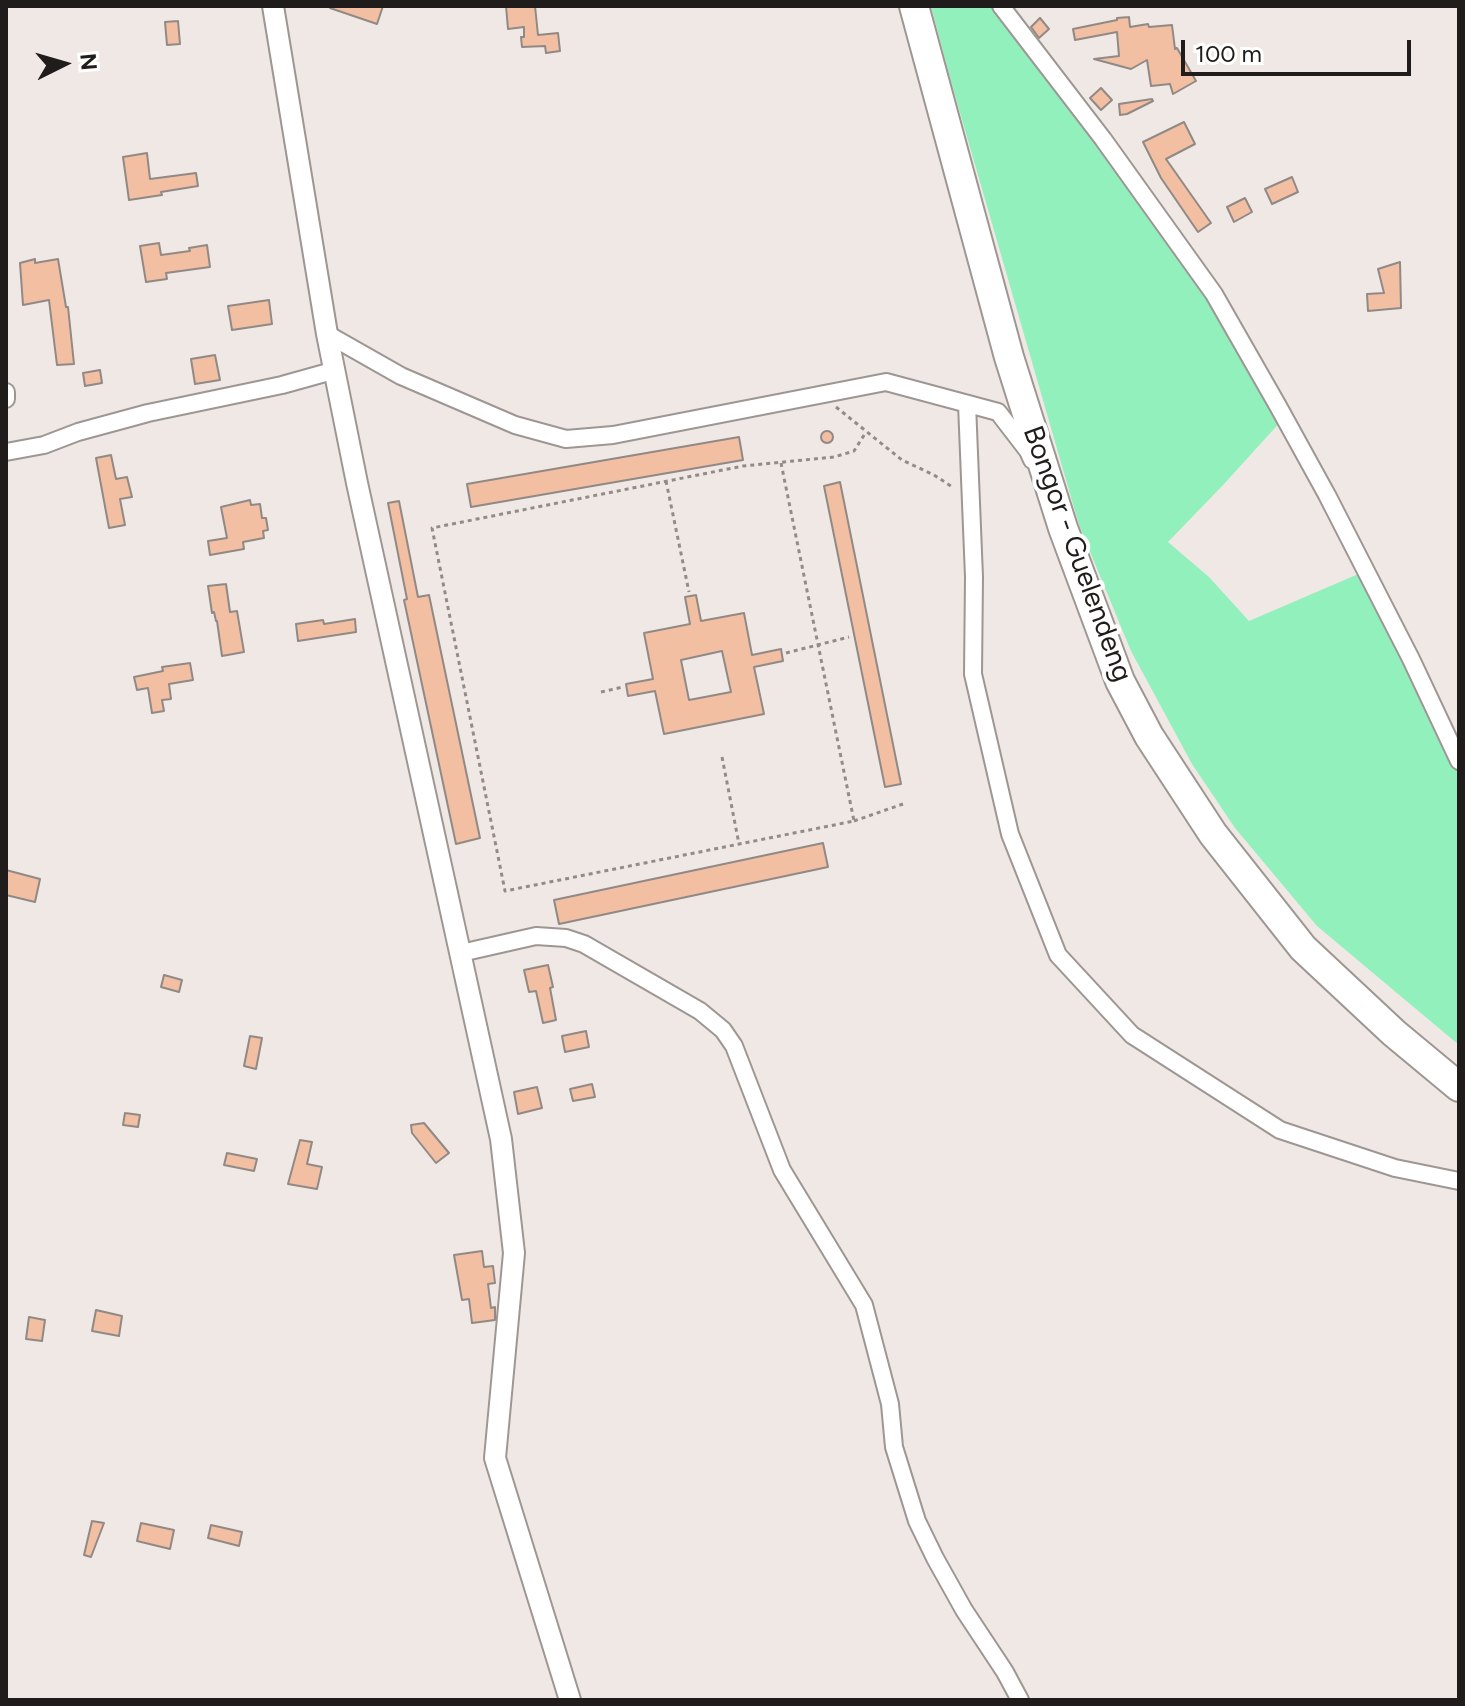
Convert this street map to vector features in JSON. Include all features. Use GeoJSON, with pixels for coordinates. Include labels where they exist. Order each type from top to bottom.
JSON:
{"type":"FeatureCollection","features":[{"type":"Feature","properties":{"kind":"highway","name":"Bongor - Guelendeng"},"geometry":{"type":"LineString","coordinates":[[914,6],[1009,357],[1063,528],[1120,681],[1149,736],[1213,834],[1303,948],[1394,1033],[1459,1087]]}},
{"type":"Feature","properties":{"kind":"street"},"geometry":{"type":"LineString","coordinates":[[273,6],[327,334],[501,1139],[514,1253],[495,1458],[570,1700]]}},
{"type":"Feature","properties":{"kind":"street"},"geometry":{"type":"LineString","coordinates":[[1001,6],[1103,139],[1214,294],[1327,495],[1459,761]]}},
{"type":"Feature","properties":{"kind":"street"},"geometry":{"type":"LineString","coordinates":[[327,334],[401,376],[515,425],[566,439],[613,435],[886,382],[998,412],[1028,451],[1063,528]]}},
{"type":"Feature","properties":{"kind":"street"},"geometry":{"type":"LineString","coordinates":[[6,452],[44,445],[78,432],[148,413],[335,373]]}},
{"type":"Feature","properties":{"kind":"street"},"geometry":{"type":"LineString","coordinates":[[6,392],[6,399]]}},
{"type":"Feature","properties":{"kind":"street"},"geometry":{"type":"LineString","coordinates":[[967,404],[974,577],[973,674],[1010,834],[1058,955],[1132,1035],[1280,1130],[1395,1168],[1459,1181]]}},
{"type":"Feature","properties":{"kind":"street"},"geometry":{"type":"LineString","coordinates":[[461,953],[536,936],[566,938],[584,944],[700,1011],[723,1030],[734,1046],[782,1170],[864,1305],[890,1404],[894,1447],[917,1521],[964,1610],[1020,1700]]}},
{"type":"Feature","properties":{"kind":"path"},"geometry":{"type":"LineString","coordinates":[[820,395],[902,460],[971,498]]}},
{"type":"Feature","properties":{"kind":"path"},"geometry":{"type":"LineString","coordinates":[[866,432],[854,451],[834,457],[743,466],[432,528],[505,891],[854,821],[903,804]]}},
{"type":"Feature","properties":{"kind":"path"},"geometry":{"type":"LineString","coordinates":[[781,463],[854,821]]}},
{"type":"Feature","properties":{"kind":"path"},"geometry":{"type":"LineString","coordinates":[[666,481],[689,592]]}},
{"type":"Feature","properties":{"kind":"path"},"geometry":{"type":"LineString","coordinates":[[786,653],[849,637]]}},
{"type":"Feature","properties":{"kind":"path"},"geometry":{"type":"LineString","coordinates":[[601,692],[623,687]]}},
{"type":"Feature","properties":{"kind":"path"},"geometry":{"type":"LineString","coordinates":[[722,757],[739,844]]}},
{"type":"Feature","properties":{"kind":"green space"},"geometry":{"type":"Polygon","coordinates":[[[931,6],[990,6],[1136,192],[1211,301],[1283,419],[1168,542],[1209,577],[1249,621],[1363,572],[1408,660],[1459,771],[1459,1045],[1317,926],[1235,828],[1192,764],[1131,651],[1079,525],[931,6]]]}},
{"type":"Feature","properties":{"kind":"building"},"geometry":{"type":"Polygon","coordinates":[[[331,6],[383,6],[377,24],[331,6]]]}},
{"type":"Feature","properties":{"kind":"building"},"geometry":{"type":"Polygon","coordinates":[[[506,6],[535,6],[538,35],[558,33],[560,51],[546,53],[545,46],[522,47],[524,27],[508,29],[506,6]]]}},
{"type":"Feature","properties":{"kind":"building"},"geometry":{"type":"Polygon","coordinates":[[[1129,17],[1130,27],[1172,25],[1175,49],[1196,81],[1173,94],[1170,84],[1151,86],[1147,60],[1131,69],[1094,59],[1119,56],[1117,32],[1075,40],[1073,29],[1129,17]]]}},
{"type":"Feature","properties":{"kind":"building"},"geometry":{"type":"Polygon","coordinates":[[[1040,18],[1049,29],[1039,38],[1031,27],[1040,18]]]}},
{"type":"Feature","properties":{"kind":"building"},"geometry":{"type":"Polygon","coordinates":[[[178,21],[180,44],[167,45],[165,22],[178,21]]]}},
{"type":"Feature","properties":{"kind":"building"},"geometry":{"type":"Polygon","coordinates":[[[1101,88],[1112,100],[1101,110],[1090,98],[1101,88]]]}},
{"type":"Feature","properties":{"kind":"building"},"geometry":{"type":"Polygon","coordinates":[[[1152,99],[1127,114],[1120,115],[1119,104],[1152,99]]]}},
{"type":"Feature","properties":{"kind":"building"},"geometry":{"type":"Polygon","coordinates":[[[1184,122],[1195,144],[1166,159],[1211,223],[1198,232],[1161,178],[1143,142],[1184,122]]]}},
{"type":"Feature","properties":{"kind":"building"},"geometry":{"type":"Polygon","coordinates":[[[147,153],[150,179],[196,173],[198,186],[129,200],[123,157],[147,153]]]}},
{"type":"Feature","properties":{"kind":"building"},"geometry":{"type":"Polygon","coordinates":[[[1292,177],[1298,192],[1272,204],[1265,189],[1292,177]]]}},
{"type":"Feature","properties":{"kind":"building"},"geometry":{"type":"Polygon","coordinates":[[[1245,198],[1252,212],[1234,222],[1227,207],[1245,198]]]}},
{"type":"Feature","properties":{"kind":"building"},"geometry":{"type":"Polygon","coordinates":[[[159,243],[161,255],[207,245],[210,267],[166,273],[167,279],[146,282],[140,246],[159,243]]]}},
{"type":"Feature","properties":{"kind":"building"},"geometry":{"type":"Polygon","coordinates":[[[35,259],[35,263],[58,259],[68,307],[74,364],[57,365],[49,300],[23,305],[20,263],[35,259]]]}},
{"type":"Feature","properties":{"kind":"building"},"geometry":{"type":"Polygon","coordinates":[[[1400,262],[1401,308],[1368,311],[1367,294],[1384,293],[1378,269],[1400,262]]]}},
{"type":"Feature","properties":{"kind":"building"},"geometry":{"type":"Polygon","coordinates":[[[269,300],[272,324],[232,330],[228,306],[269,300]]]}},
{"type":"Feature","properties":{"kind":"building"},"geometry":{"type":"Polygon","coordinates":[[[215,355],[220,380],[195,384],[191,359],[215,355]]]}},
{"type":"Feature","properties":{"kind":"building"},"geometry":{"type":"Polygon","coordinates":[[[100,370],[102,383],[85,386],[83,373],[100,370]]]}},
{"type":"Feature","properties":{"kind":"building"},"geometry":{"type":"Polygon","coordinates":[[[827,431],[833,437],[827,443],[821,437],[827,431]]]}},
{"type":"Feature","properties":{"kind":"building"},"geometry":{"type":"Polygon","coordinates":[[[739,437],[743,460],[471,507],[467,484],[739,437]]]}},
{"type":"Feature","properties":{"kind":"building"},"geometry":{"type":"Polygon","coordinates":[[[111,455],[116,479],[127,477],[132,497],[120,499],[125,525],[109,528],[96,458],[111,455]]]}},
{"type":"Feature","properties":{"kind":"building"},"geometry":{"type":"Polygon","coordinates":[[[840,482],[901,784],[885,787],[824,486],[840,482]]]}},
{"type":"Feature","properties":{"kind":"building"},"geometry":{"type":"Polygon","coordinates":[[[250,500],[251,505],[260,504],[262,518],[266,518],[268,530],[263,531],[264,538],[243,542],[244,549],[210,555],[208,541],[227,538],[221,507],[250,500]]]}},
{"type":"Feature","properties":{"kind":"building"},"geometry":{"type":"Polygon","coordinates":[[[399,501],[418,597],[429,595],[480,838],[456,844],[404,600],[407,599],[388,503],[399,501]]]}},
{"type":"Feature","properties":{"kind":"building"},"geometry":{"type":"Polygon","coordinates":[[[226,584],[230,612],[237,611],[244,652],[222,656],[208,586],[226,584]]]}},
{"type":"Feature","properties":{"kind":"building"},"geometry":{"type":"Polygon","coordinates":[[[696,595],[701,621],[744,613],[752,655],[781,649],[783,661],[754,667],[764,714],[664,734],[655,691],[628,696],[626,684],[653,679],[644,633],[690,624],[685,597],[696,595]],[[722,651],[681,660],[689,700],[731,692],[722,651]]]}},
{"type":"Feature","properties":{"kind":"building"},"geometry":{"type":"Polygon","coordinates":[[[355,619],[356,632],[298,641],[296,624],[355,619]]]}},
{"type":"Feature","properties":{"kind":"building"},"geometry":{"type":"Polygon","coordinates":[[[190,663],[193,680],[169,684],[171,699],[162,700],[164,711],[152,713],[148,688],[137,690],[134,677],[163,671],[162,667],[190,663]]]}},
{"type":"Feature","properties":{"kind":"building"},"geometry":{"type":"Polygon","coordinates":[[[823,843],[828,867],[559,924],[554,900],[823,843]]]}},
{"type":"Feature","properties":{"kind":"building"},"geometry":{"type":"Polygon","coordinates":[[[6,870],[40,879],[35,902],[6,895],[6,870]]]}},
{"type":"Feature","properties":{"kind":"building"},"geometry":{"type":"Polygon","coordinates":[[[548,965],[556,1020],[543,1023],[536,991],[529,992],[524,970],[548,965]]]}},
{"type":"Feature","properties":{"kind":"building"},"geometry":{"type":"Polygon","coordinates":[[[164,975],[182,980],[179,992],[161,987],[164,975]]]}},
{"type":"Feature","properties":{"kind":"building"},"geometry":{"type":"Polygon","coordinates":[[[586,1031],[589,1047],[565,1052],[562,1036],[586,1031]]]}},
{"type":"Feature","properties":{"kind":"building"},"geometry":{"type":"Polygon","coordinates":[[[250,1036],[262,1038],[256,1069],[244,1066],[250,1036]]]}},
{"type":"Feature","properties":{"kind":"building"},"geometry":{"type":"Polygon","coordinates":[[[592,1084],[595,1097],[573,1101],[570,1089],[592,1084]]]}},
{"type":"Feature","properties":{"kind":"building"},"geometry":{"type":"Polygon","coordinates":[[[537,1087],[542,1108],[518,1114],[514,1092],[537,1087]]]}},
{"type":"Feature","properties":{"kind":"building"},"geometry":{"type":"Polygon","coordinates":[[[125,1113],[140,1115],[138,1127],[123,1125],[125,1113]]]}},
{"type":"Feature","properties":{"kind":"building"},"geometry":{"type":"Polygon","coordinates":[[[424,1123],[449,1153],[436,1163],[412,1133],[411,1125],[424,1123]]]}},
{"type":"Feature","properties":{"kind":"building"},"geometry":{"type":"Polygon","coordinates":[[[300,1140],[312,1142],[307,1164],[322,1167],[317,1189],[288,1184],[300,1140]]]}},
{"type":"Feature","properties":{"kind":"building"},"geometry":{"type":"Polygon","coordinates":[[[227,1153],[257,1159],[254,1171],[224,1165],[227,1153]]]}},
{"type":"Feature","properties":{"kind":"building"},"geometry":{"type":"Polygon","coordinates":[[[482,1251],[484,1267],[493,1266],[495,1283],[488,1284],[491,1308],[495,1307],[495,1320],[472,1323],[469,1299],[462,1300],[454,1255],[482,1251]]]}},
{"type":"Feature","properties":{"kind":"building"},"geometry":{"type":"Polygon","coordinates":[[[96,1310],[122,1316],[119,1336],[92,1331],[96,1310]]]}},
{"type":"Feature","properties":{"kind":"building"},"geometry":{"type":"Polygon","coordinates":[[[29,1317],[45,1320],[42,1341],[26,1339],[29,1317]]]}},
{"type":"Feature","properties":{"kind":"building"},"geometry":{"type":"Polygon","coordinates":[[[92,1521],[104,1523],[91,1557],[84,1555],[92,1521]]]}},
{"type":"Feature","properties":{"kind":"building"},"geometry":{"type":"Polygon","coordinates":[[[141,1523],[174,1530],[170,1549],[137,1541],[141,1523]]]}},
{"type":"Feature","properties":{"kind":"building"},"geometry":{"type":"Polygon","coordinates":[[[211,1525],[242,1532],[239,1546],[208,1538],[211,1525]]]}}]}
